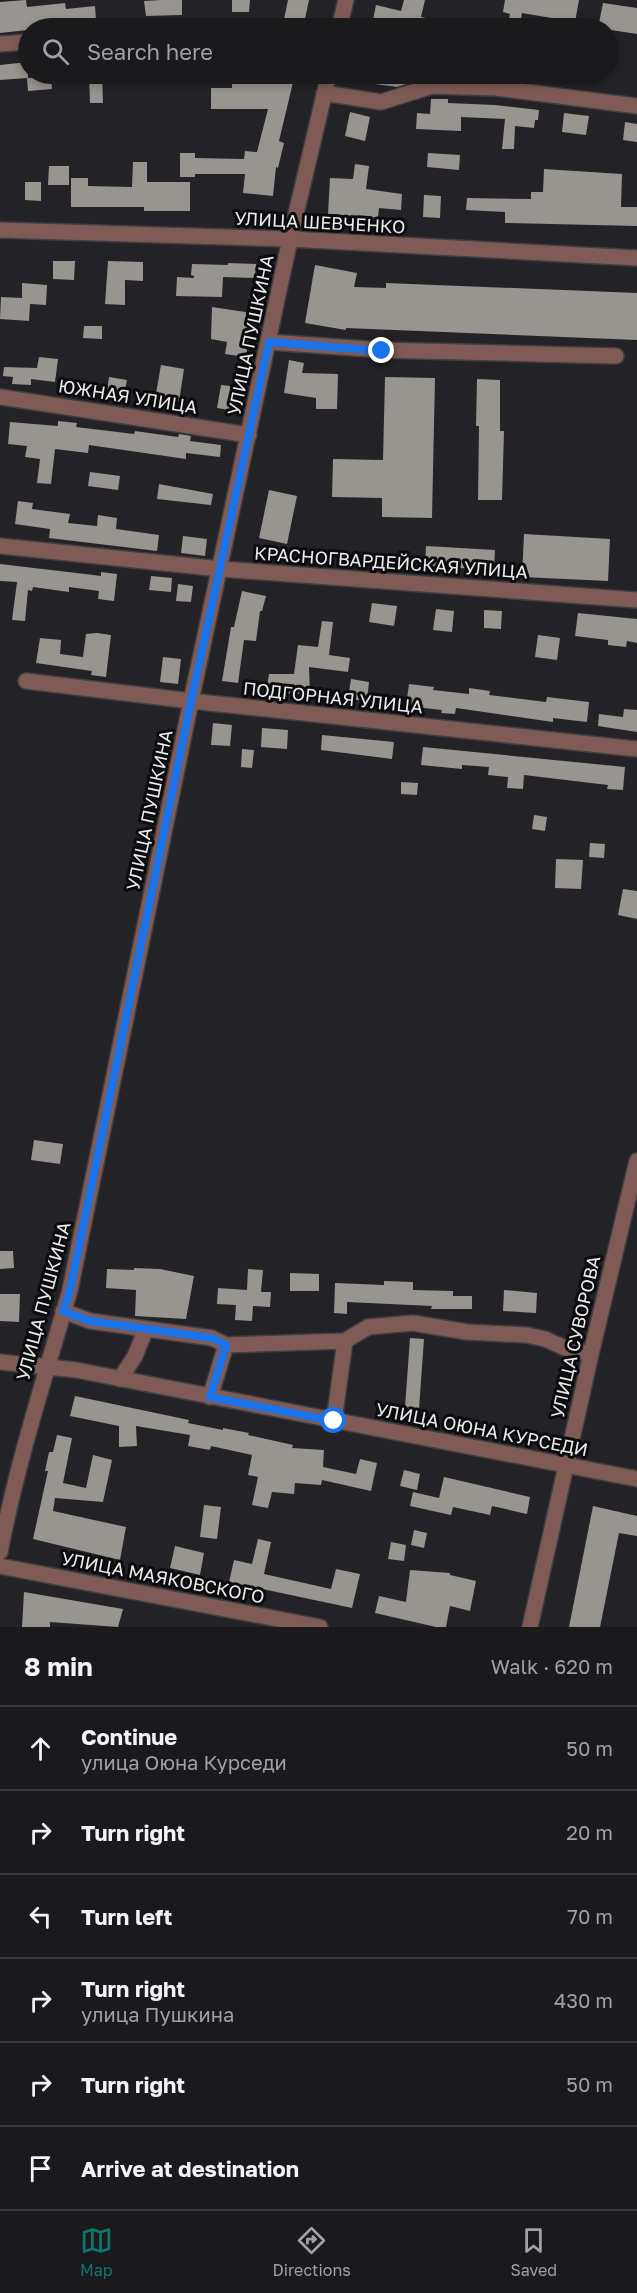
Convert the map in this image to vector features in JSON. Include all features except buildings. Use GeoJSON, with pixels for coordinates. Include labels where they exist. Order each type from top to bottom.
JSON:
{"type":"FeatureCollection","features":[{"type":"Feature","properties":{"kind":"street"},"geometry":{"type":"LineString","coordinates":[[342,18],[346,0]]}},
{"type":"Feature","properties":{"kind":"street"},"geometry":{"type":"LineString","coordinates":[[0,44],[18,43]]}},
{"type":"Feature","properties":{"kind":"street","name":"УЛИЦА ПУШКИНА"},"geometry":{"type":"LineString","coordinates":[[0,1552],[6,1520],[46,1366],[70,1290],[191,701],[290,239],[326,84]]}},
{"type":"Feature","properties":{"kind":"street"},"geometry":{"type":"LineString","coordinates":[[324,93],[381,102],[432,86],[496,88],[637,106]]}},
{"type":"Feature","properties":{"kind":"street","name":"УЛИЦА ШЕВЧЕНКО"},"geometry":{"type":"LineString","coordinates":[[0,230],[290,239],[637,258]]}},
{"type":"Feature","properties":{"kind":"street"},"geometry":{"type":"LineString","coordinates":[[269,342],[382,351],[616,356]]}},
{"type":"Feature","properties":{"kind":"street","name":"ЮЖНАЯ УЛИЦА"},"geometry":{"type":"LineString","coordinates":[[0,397],[249,435]]}},
{"type":"Feature","properties":{"kind":"street","name":"КРАСНОГВАРДЕЙСКАЯ УЛИЦА"},"geometry":{"type":"LineString","coordinates":[[0,546],[221,569],[637,600]]}},
{"type":"Feature","properties":{"kind":"street","name":"ПОДГОРНАЯ УЛИЦА"},"geometry":{"type":"LineString","coordinates":[[26,681],[637,749]]}},
{"type":"Feature","properties":{"kind":"street","name":"УЛИЦА СУВОРОВА"},"geometry":{"type":"LineString","coordinates":[[530,1627],[637,1161]]}},
{"type":"Feature","properties":{"kind":"street"},"geometry":{"type":"LineString","coordinates":[[63,1311],[90,1321],[212,1338],[226,1345],[345,1341],[368,1327],[413,1323],[467,1332],[527,1335],[591,1354]]}},
{"type":"Feature","properties":{"kind":"street"},"geometry":{"type":"LineString","coordinates":[[120,1379],[135,1356],[145,1330]]}},
{"type":"Feature","properties":{"kind":"street"},"geometry":{"type":"LineString","coordinates":[[334,1421],[345,1341]]}},
{"type":"Feature","properties":{"kind":"street"},"geometry":{"type":"LineString","coordinates":[[210,1397],[226,1345]]}},
{"type":"Feature","properties":{"kind":"street","name":"УЛИЦА ОЮНА КУРСЕДИ"},"geometry":{"type":"LineString","coordinates":[[0,1362],[46,1366],[120,1379],[637,1479]]}},
{"type":"Feature","properties":{"kind":"street","name":"УЛИЦА МАЯКОВСКОГО"},"geometry":{"type":"LineString","coordinates":[[0,1566],[320,1627]]}},
{"type":"Feature","properties":{"kind":"route"},"geometry":{"type":"LineString","coordinates":[[334,1421],[210,1397],[226,1345],[212,1338],[90,1321],[63,1311],[70,1290],[191,701],[269,342],[382,351]]}}]}
